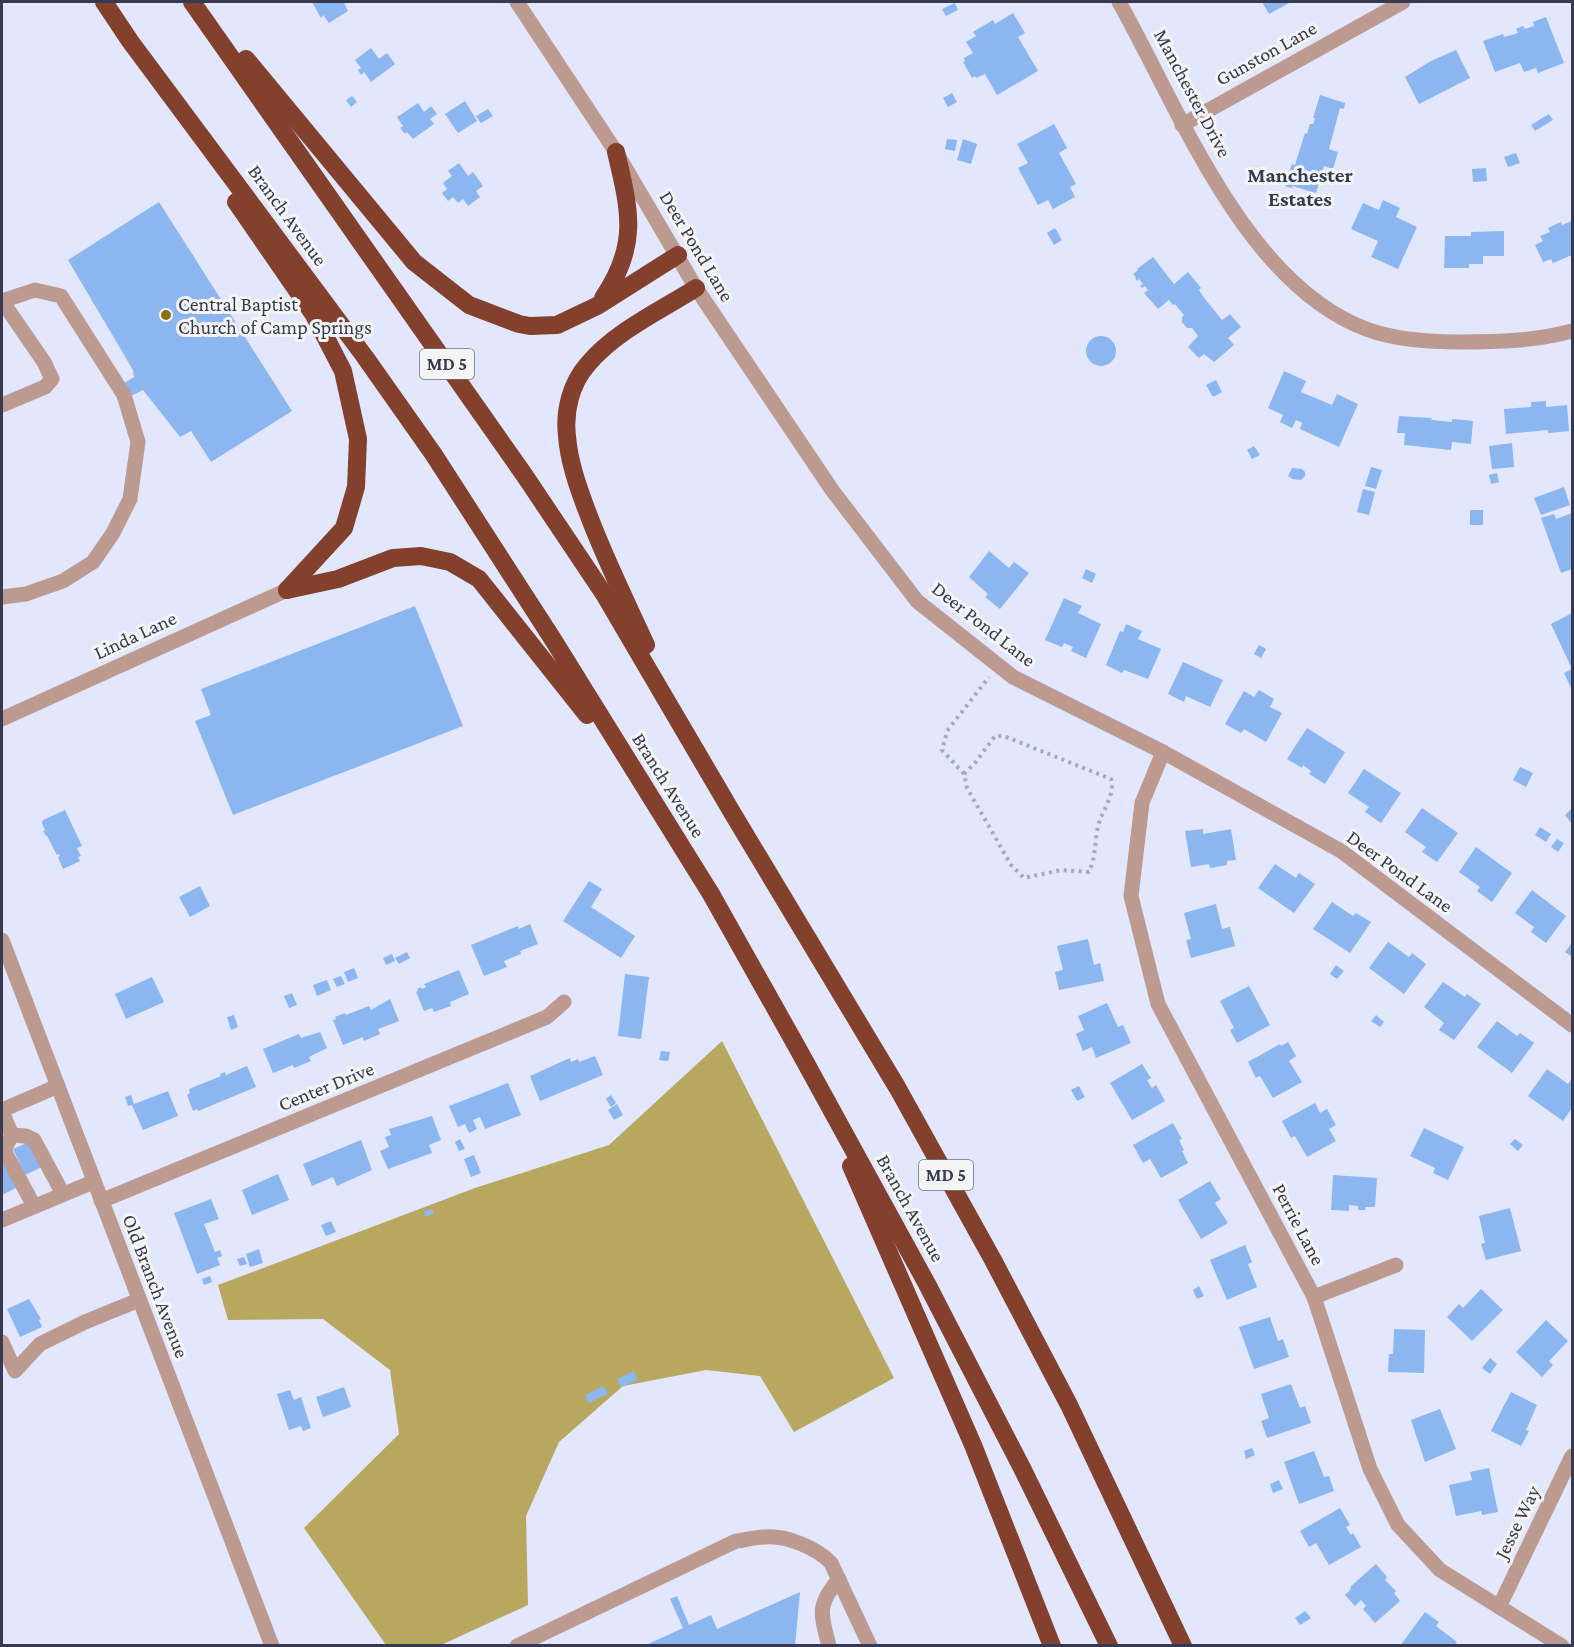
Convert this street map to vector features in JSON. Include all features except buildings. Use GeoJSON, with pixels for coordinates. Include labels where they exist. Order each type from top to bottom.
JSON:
{"type":"FeatureCollection","features":[{"type":"Feature","properties":{"kind":"highway","name":"Branch Avenue"},"geometry":{"type":"LineString","coordinates":[[104,2],[365,357],[434,455],[552,638],[711,894],[948,1324],[1109,1646]]}},
{"type":"Feature","properties":{"kind":"highway","name":"Branch Avenue"},"geometry":{"type":"LineString","coordinates":[[192,2],[532,486],[604,594],[687,737],[855,1015],[961,1201],[1069,1406],[1184,1646]]}},
{"type":"Feature","properties":{"kind":"highway"},"geometry":{"type":"LineString","coordinates":[[198,2],[414,262],[469,305],[530,326],[557,325],[599,305],[678,255]]}},
{"type":"Feature","properties":{"kind":"highway"},"geometry":{"type":"LineString","coordinates":[[190,121],[200,151],[314,315],[343,371],[357,439],[356,487],[344,528],[287,590]]}},
{"type":"Feature","properties":{"kind":"highway"},"geometry":{"type":"LineString","coordinates":[[599,305],[623,262],[629,239],[628,210],[616,152]]}},
{"type":"Feature","properties":{"kind":"highway"},"geometry":{"type":"LineString","coordinates":[[687,737],[599,542],[578,487],[567,436],[567,411],[573,389],[587,364],[615,338],[696,288]]}},
{"type":"Feature","properties":{"kind":"highway"},"geometry":{"type":"LineString","coordinates":[[287,590],[338,579],[393,558],[421,556],[450,562],[478,579],[643,785]]}},
{"type":"Feature","properties":{"kind":"highway"},"geometry":{"type":"LineString","coordinates":[[797,1047],[973,1445],[1052,1646]]}},
{"type":"Feature","properties":{"kind":"highway"},"geometry":{"type":"LineString","coordinates":[[1137,1548],[1197,1646]]}},
{"type":"Feature","properties":{"kind":"street","name":"Deer Pond Lane"},"geometry":{"type":"LineString","coordinates":[[517,2],[616,152],[696,288],[832,490],[917,601],[1013,677],[1163,752],[1341,851],[1572,1025]]}},
{"type":"Feature","properties":{"kind":"street","name":"Manchester Drive"},"geometry":{"type":"LineString","coordinates":[[1119,2],[1182,124],[1246,228],[1286,275],[1319,304],[1364,328],[1396,338],[1441,342],[1499,342],[1549,337],[1572,330]]}},
{"type":"Feature","properties":{"kind":"street","name":"Gunston Lane"},"geometry":{"type":"LineString","coordinates":[[1182,124],[1403,2]]}},
{"type":"Feature","properties":{"kind":"street"},"geometry":{"type":"LineString","coordinates":[[2,405],[45,387],[52,379],[44,362],[2,301],[34,291],[61,297],[124,395],[138,442],[130,499],[113,533],[93,562],[63,581],[26,594],[2,597]]}},
{"type":"Feature","properties":{"kind":"street","name":"Linda Lane"},"geometry":{"type":"LineString","coordinates":[[2,719],[287,590]]}},
{"type":"Feature","properties":{"kind":"street","name":"Perrie Lane"},"geometry":{"type":"LineString","coordinates":[[1163,752],[1142,803],[1131,896],[1158,1004],[1314,1297],[1370,1469],[1398,1525],[1440,1570],[1562,1646]]}},
{"type":"Feature","properties":{"kind":"street","name":"Old Branch Avenue"},"geometry":{"type":"LineString","coordinates":[[2,940],[272,1646]]}},
{"type":"Feature","properties":{"kind":"street","name":"Center Drive"},"geometry":{"type":"LineString","coordinates":[[101,1202],[547,1017],[564,1002]]}},
{"type":"Feature","properties":{"kind":"street"},"geometry":{"type":"LineString","coordinates":[[12,1135],[2,1111],[58,1086]]}},
{"type":"Feature","properties":{"kind":"street"},"geometry":{"type":"LineString","coordinates":[[12,1135],[27,1136],[34,1140],[63,1194]]}},
{"type":"Feature","properties":{"kind":"street"},"geometry":{"type":"LineString","coordinates":[[12,1135],[5,1148],[6,1154],[33,1206]]}},
{"type":"Feature","properties":{"kind":"street"},"geometry":{"type":"LineString","coordinates":[[2,1220],[93,1182]]}},
{"type":"Feature","properties":{"kind":"street"},"geometry":{"type":"LineString","coordinates":[[1314,1297],[1396,1265]]}},
{"type":"Feature","properties":{"kind":"street"},"geometry":{"type":"LineString","coordinates":[[2,1342],[15,1371],[40,1344],[85,1322],[139,1300]]}},
{"type":"Feature","properties":{"kind":"street","name":"Jesse Way"},"geometry":{"type":"LineString","coordinates":[[1500,1607],[1572,1456]]}},
{"type":"Feature","properties":{"kind":"street"},"geometry":{"type":"LineString","coordinates":[[517,1646],[736,1541],[767,1536],[801,1544],[822,1554],[831,1563],[870,1646]]}},
{"type":"Feature","properties":{"kind":"street"},"geometry":{"type":"LineString","coordinates":[[829,1646],[821,1616],[825,1596],[839,1579]]}},
{"type":"Feature","properties":{"kind":"path"},"geometry":{"type":"LineString","coordinates":[[964,774],[995,736],[1004,736],[1111,779],[1113,787],[1099,823],[1094,861],[1089,872],[1061,870],[1024,878],[1011,865],[967,788],[964,774],[942,750],[946,731],[999,665]]}},
{"type":"Feature","properties":{"kind":"shaded area"},"geometry":{"type":"Polygon","coordinates":[[[722,1041],[894,1378],[794,1432],[760,1376],[706,1370],[623,1386],[559,1442],[526,1516],[528,1605],[441,1645],[386,1645],[304,1528],[399,1434],[390,1370],[323,1319],[228,1320],[218,1285],[475,1188],[609,1145],[722,1041]]]}},
{"type":"Feature","properties":{"kind":"place","name":"Central Baptist Church of Camp Springs"},"geometry":{"type":"Point","coordinates":[166,315]}},
{"type":"Feature","properties":{"kind":"district","name":"Manchester Estates"},"geometry":{"type":"Point","coordinates":[1300,187]}}]}
